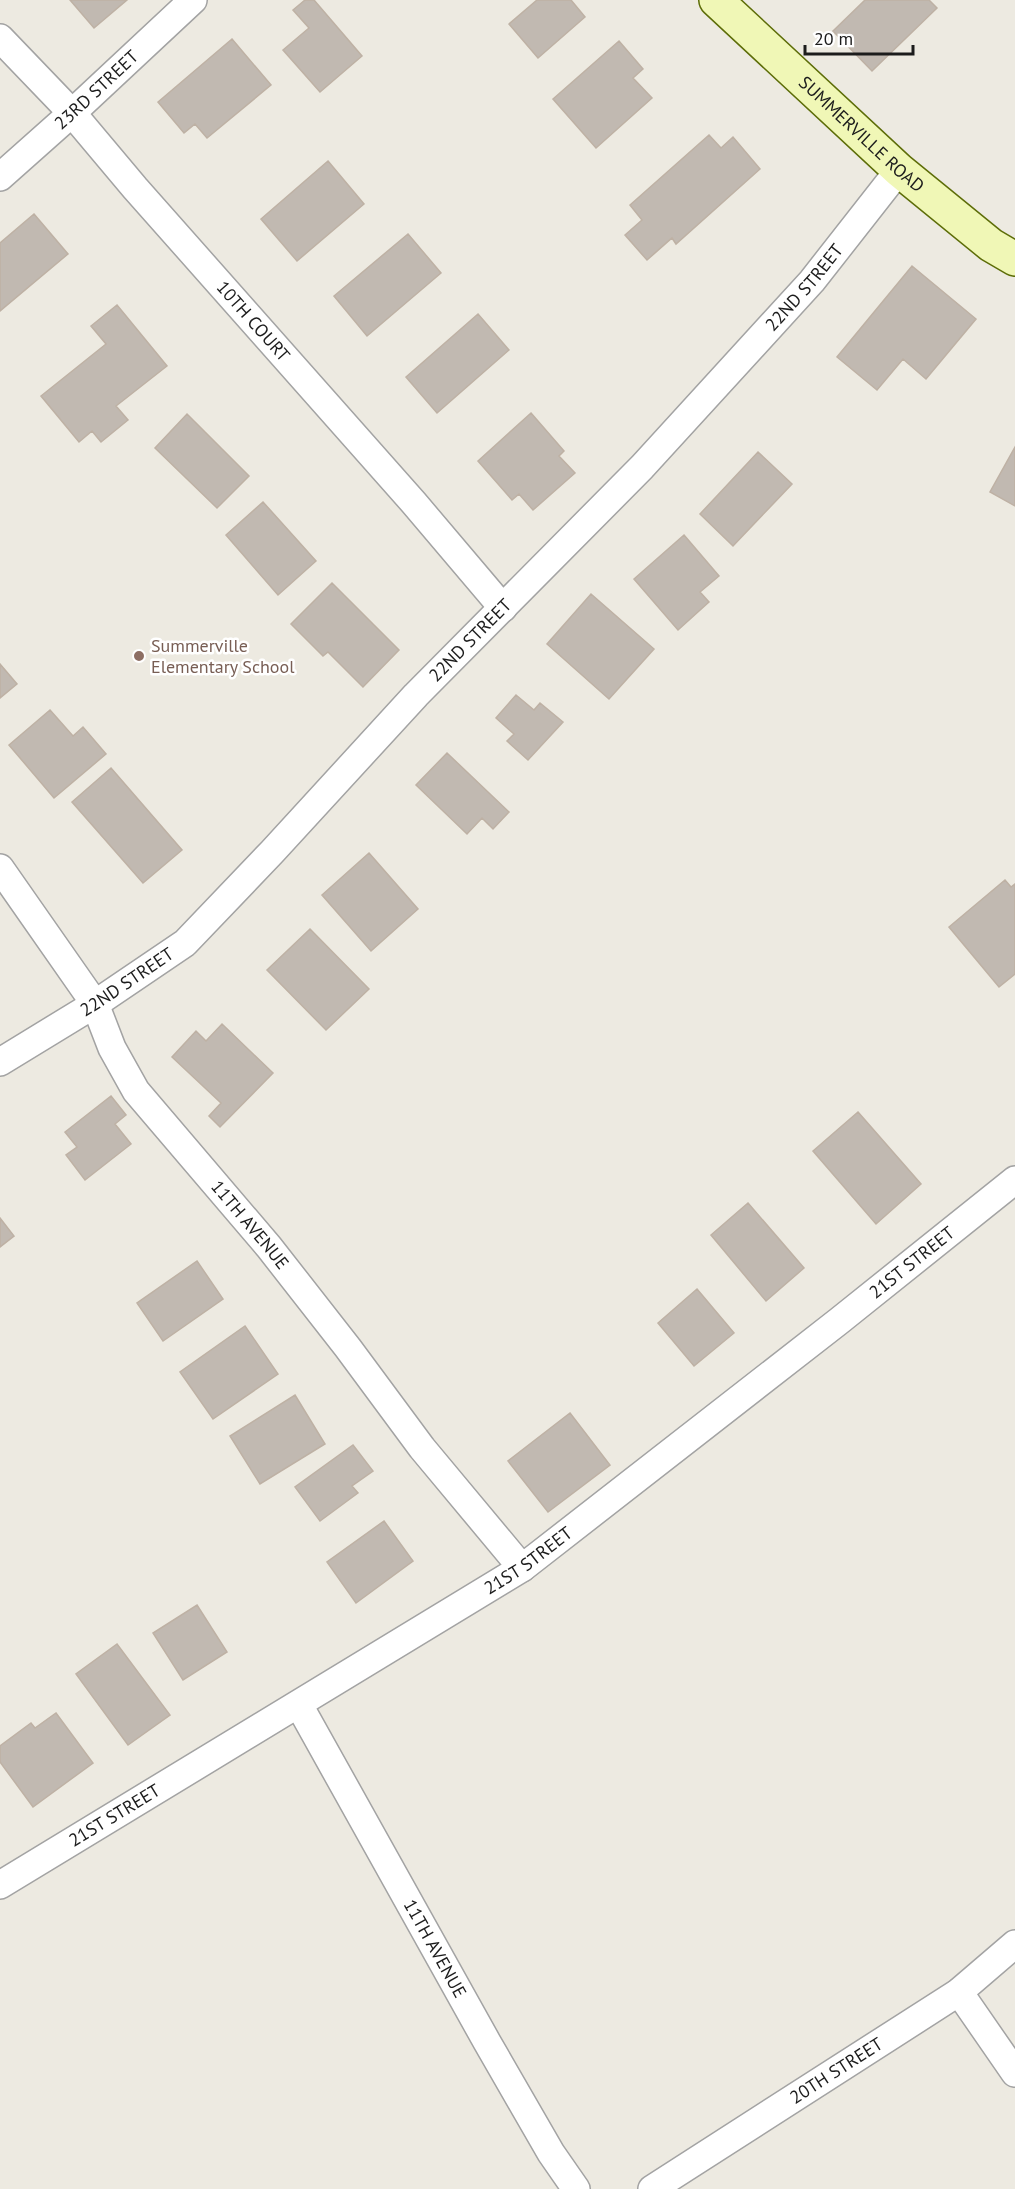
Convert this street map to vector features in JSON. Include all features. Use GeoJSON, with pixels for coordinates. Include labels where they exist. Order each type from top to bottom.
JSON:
{"type":"FeatureCollection","features":[{"type":"Feature","properties":{"kind":"main road","name":"SUMMERVILLE ROAD"},"geometry":{"type":"LineString","coordinates":[[716,0],[899,170],[991,245],[1015,259]]}},
{"type":"Feature","properties":{"kind":"street","name":"23RD STREET"},"geometry":{"type":"LineString","coordinates":[[0,177],[194,0]]}},
{"type":"Feature","properties":{"kind":"street","name":"10TH COURT"},"geometry":{"type":"LineString","coordinates":[[0,38],[72,113],[135,188],[407,494],[503,608]]}},
{"type":"Feature","properties":{"kind":"street","name":"22ND STREET"},"geometry":{"type":"LineString","coordinates":[[0,1062],[96,1004],[185,943],[416,695],[642,467],[804,290],[899,170]]}},
{"type":"Feature","properties":{"kind":"street","name":"11TH AVENUE"},"geometry":{"type":"LineString","coordinates":[[0,868],[96,1004],[112,1048],[136,1091],[269,1247],[422,1448],[522,1568]]}},
{"type":"Feature","properties":{"kind":"street","name":"21ST STREET"},"geometry":{"type":"LineString","coordinates":[[0,1885],[522,1568],[839,1321],[1015,1180]]}},
{"type":"Feature","properties":{"kind":"street","name":"11TH AVENUE"},"geometry":{"type":"LineString","coordinates":[[299,1705],[487,2042],[576,2189]]}},
{"type":"Feature","properties":{"kind":"street","name":"20TH STREET"},"geometry":{"type":"LineString","coordinates":[[652,2189],[959,1992],[1015,1944]]}},
{"type":"Feature","properties":{"kind":"street"},"geometry":{"type":"LineString","coordinates":[[959,1992],[1015,2073]]}},
{"type":"Feature","properties":{"kind":"building"},"geometry":{"type":"Polygon","coordinates":[[[70,0],[127,0],[94,28],[70,0]]]}},
{"type":"Feature","properties":{"kind":"building"},"geometry":{"type":"Polygon","coordinates":[[[305,0],[314,0],[362,56],[320,92],[283,50],[309,28],[293,10],[305,0]]]}},
{"type":"Feature","properties":{"kind":"building"},"geometry":{"type":"Polygon","coordinates":[[[537,0],[571,0],[585,17],[538,58],[509,24],[537,0]]]}},
{"type":"Feature","properties":{"kind":"building"},"geometry":{"type":"Polygon","coordinates":[[[865,0],[929,0],[937,8],[872,71],[833,31],[865,0]]]}},
{"type":"Feature","properties":{"kind":"building"},"geometry":{"type":"Polygon","coordinates":[[[232,39],[271,85],[207,138],[195,124],[184,133],[158,102],[232,39]]]}},
{"type":"Feature","properties":{"kind":"building"},"geometry":{"type":"Polygon","coordinates":[[[619,41],[643,69],[633,78],[652,98],[596,148],[553,99],[619,41]]]}},
{"type":"Feature","properties":{"kind":"building"},"geometry":{"type":"Polygon","coordinates":[[[709,135],[721,148],[733,137],[760,169],[676,244],[672,238],[647,260],[625,235],[642,220],[630,205],[709,135]]]}},
{"type":"Feature","properties":{"kind":"building"},"geometry":{"type":"Polygon","coordinates":[[[328,161],[364,204],[297,261],[261,219],[328,161]]]}},
{"type":"Feature","properties":{"kind":"building"},"geometry":{"type":"Polygon","coordinates":[[[34,214],[68,254],[0,311],[0,243],[34,214]]]}},
{"type":"Feature","properties":{"kind":"building"},"geometry":{"type":"Polygon","coordinates":[[[408,234],[441,273],[367,336],[334,296],[408,234]]]}},
{"type":"Feature","properties":{"kind":"building"},"geometry":{"type":"Polygon","coordinates":[[[912,266],[976,319],[926,379],[903,359],[877,390],[837,357],[912,266]]]}},
{"type":"Feature","properties":{"kind":"building"},"geometry":{"type":"Polygon","coordinates":[[[117,305],[167,366],[116,406],[128,420],[101,442],[92,431],[79,442],[41,396],[106,344],[91,326],[117,305]]]}},
{"type":"Feature","properties":{"kind":"building"},"geometry":{"type":"Polygon","coordinates":[[[478,314],[509,350],[437,413],[406,377],[478,314]]]}},
{"type":"Feature","properties":{"kind":"building"},"geometry":{"type":"Polygon","coordinates":[[[531,413],[564,451],[559,456],[575,473],[533,510],[519,494],[512,500],[478,461],[531,413]]]}},
{"type":"Feature","properties":{"kind":"building"},"geometry":{"type":"Polygon","coordinates":[[[187,414],[249,476],[217,508],[155,448],[187,414]]]}},
{"type":"Feature","properties":{"kind":"building"},"geometry":{"type":"Polygon","coordinates":[[[1015,447],[1015,506],[990,492],[1015,447]]]}},
{"type":"Feature","properties":{"kind":"building"},"geometry":{"type":"Polygon","coordinates":[[[758,452],[792,484],[733,546],[700,514],[758,452]]]}},
{"type":"Feature","properties":{"kind":"building"},"geometry":{"type":"Polygon","coordinates":[[[263,502],[316,561],[278,595],[226,535],[263,502]]]}},
{"type":"Feature","properties":{"kind":"building"},"geometry":{"type":"Polygon","coordinates":[[[684,535],[719,576],[700,592],[709,602],[678,630],[634,579],[684,535]]]}},
{"type":"Feature","properties":{"kind":"building"},"geometry":{"type":"Polygon","coordinates":[[[332,583],[399,650],[363,687],[328,652],[323,656],[291,624],[332,583]]]}},
{"type":"Feature","properties":{"kind":"building"},"geometry":{"type":"Polygon","coordinates":[[[591,594],[654,649],[609,699],[547,644],[591,594]]]}},
{"type":"Feature","properties":{"kind":"building"},"geometry":{"type":"Polygon","coordinates":[[[0,664],[17,684],[0,698],[0,664]]]}},
{"type":"Feature","properties":{"kind":"building"},"geometry":{"type":"Polygon","coordinates":[[[516,695],[534,710],[540,703],[563,722],[528,760],[507,741],[514,734],[496,718],[516,695]]]}},
{"type":"Feature","properties":{"kind":"building"},"geometry":{"type":"Polygon","coordinates":[[[50,710],[73,736],[83,727],[106,754],[54,798],[9,745],[50,710]]]}},
{"type":"Feature","properties":{"kind":"building"},"geometry":{"type":"Polygon","coordinates":[[[447,753],[509,812],[493,829],[482,818],[467,834],[416,785],[447,753]]]}},
{"type":"Feature","properties":{"kind":"building"},"geometry":{"type":"Polygon","coordinates":[[[111,768],[182,850],[143,883],[72,802],[111,768]]]}},
{"type":"Feature","properties":{"kind":"building"},"geometry":{"type":"Polygon","coordinates":[[[369,853],[418,909],[371,951],[322,895],[369,853]]]}},
{"type":"Feature","properties":{"kind":"building"},"geometry":{"type":"Polygon","coordinates":[[[1005,880],[1011,887],[1015,884],[1015,974],[999,987],[949,927],[1005,880]]]}},
{"type":"Feature","properties":{"kind":"building"},"geometry":{"type":"Polygon","coordinates":[[[310,929],[369,989],[326,1030],[267,970],[310,929]]]}},
{"type":"Feature","properties":{"kind":"building"},"geometry":{"type":"Polygon","coordinates":[[[222,1024],[273,1073],[220,1127],[209,1116],[221,1103],[172,1057],[196,1031],[206,1041],[222,1024]]]}},
{"type":"Feature","properties":{"kind":"building"},"geometry":{"type":"Polygon","coordinates":[[[111,1096],[126,1115],[115,1124],[131,1144],[85,1180],[66,1155],[77,1147],[65,1132],[111,1096]]]}},
{"type":"Feature","properties":{"kind":"building"},"geometry":{"type":"Polygon","coordinates":[[[858,1112],[921,1184],[876,1224],[813,1151],[858,1112]]]}},
{"type":"Feature","properties":{"kind":"building"},"geometry":{"type":"Polygon","coordinates":[[[748,1203],[804,1268],[766,1301],[711,1235],[748,1203]]]}},
{"type":"Feature","properties":{"kind":"building"},"geometry":{"type":"Polygon","coordinates":[[[0,1218],[14,1236],[0,1247],[0,1218]]]}},
{"type":"Feature","properties":{"kind":"building"},"geometry":{"type":"Polygon","coordinates":[[[197,1261],[223,1299],[163,1341],[137,1303],[197,1261]]]}},
{"type":"Feature","properties":{"kind":"building"},"geometry":{"type":"Polygon","coordinates":[[[697,1289],[734,1333],[694,1366],[658,1323],[697,1289]]]}},
{"type":"Feature","properties":{"kind":"building"},"geometry":{"type":"Polygon","coordinates":[[[245,1326],[278,1374],[213,1419],[180,1372],[245,1326]]]}},
{"type":"Feature","properties":{"kind":"building"},"geometry":{"type":"Polygon","coordinates":[[[295,1395],[325,1444],[260,1484],[230,1436],[295,1395]]]}},
{"type":"Feature","properties":{"kind":"building"},"geometry":{"type":"Polygon","coordinates":[[[570,1413],[610,1465],[548,1512],[508,1461],[570,1413]]]}},
{"type":"Feature","properties":{"kind":"building"},"geometry":{"type":"Polygon","coordinates":[[[353,1445],[373,1471],[352,1486],[358,1493],[320,1521],[295,1487],[353,1445]]]}},
{"type":"Feature","properties":{"kind":"building"},"geometry":{"type":"Polygon","coordinates":[[[384,1521],[413,1561],[356,1603],[327,1562],[384,1521]]]}},
{"type":"Feature","properties":{"kind":"building"},"geometry":{"type":"Polygon","coordinates":[[[197,1605],[227,1652],[183,1680],[153,1633],[197,1605]]]}},
{"type":"Feature","properties":{"kind":"building"},"geometry":{"type":"Polygon","coordinates":[[[117,1644],[170,1715],[128,1745],[76,1674],[117,1644]]]}},
{"type":"Feature","properties":{"kind":"building"},"geometry":{"type":"Polygon","coordinates":[[[56,1713],[93,1763],[33,1807],[0,1762],[0,1746],[31,1723],[35,1728],[56,1713]]]}},
{"type":"Feature","properties":{"kind":"place","name":"Summerville Elementary School"},"geometry":{"type":"Point","coordinates":[139,656]}}]}
